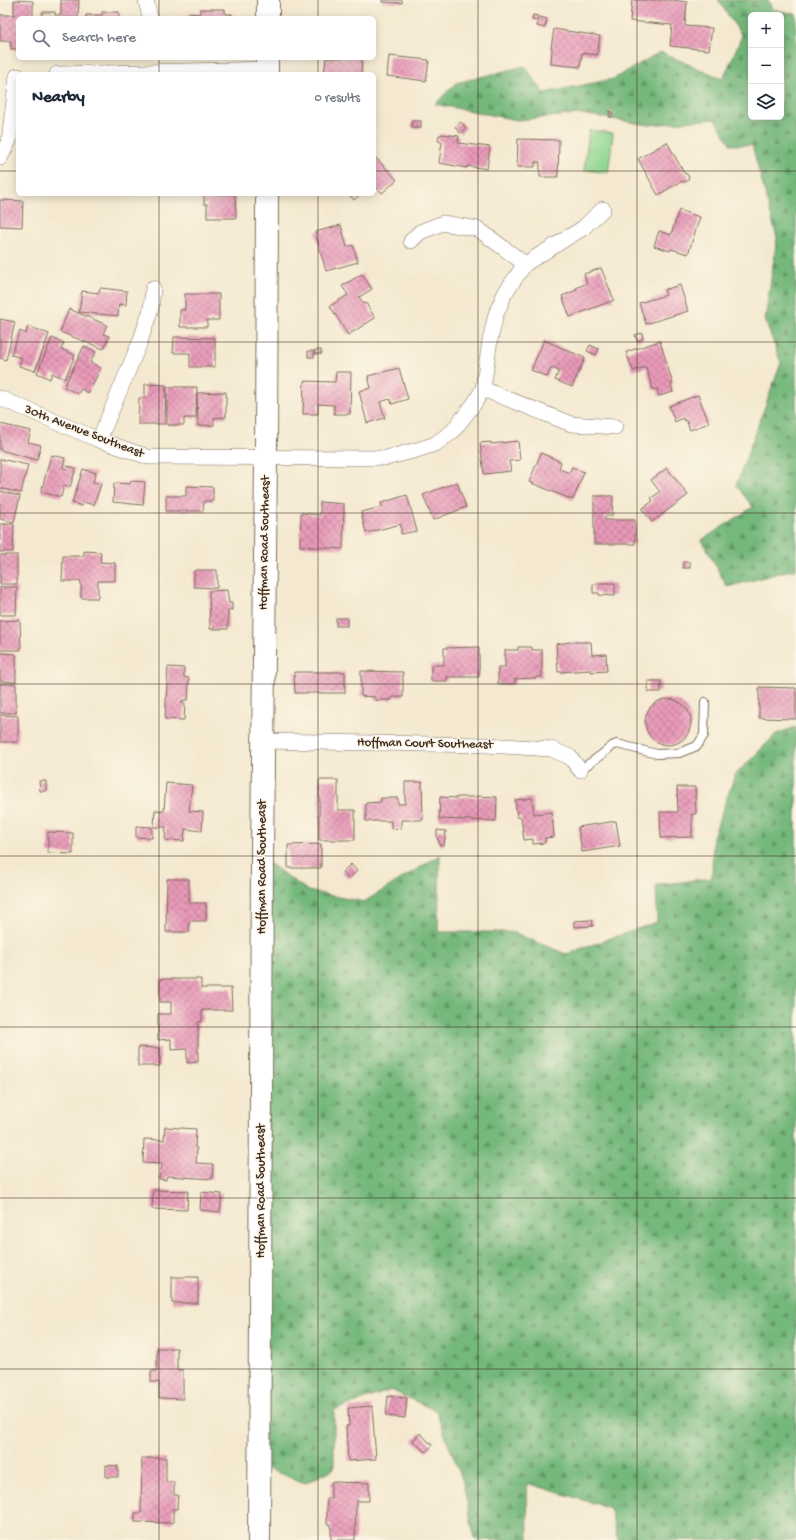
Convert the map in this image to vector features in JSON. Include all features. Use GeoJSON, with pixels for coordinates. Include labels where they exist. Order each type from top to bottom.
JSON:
{"type":"FeatureCollection","features":[{"type":"Feature","properties":{"kind":"street"},"geometry":{"type":"LineString","coordinates":[[146,0],[150,16]]}},
{"type":"Feature","properties":{"kind":"street"},"geometry":{"type":"LineString","coordinates":[[268,0],[268,16]]}},
{"type":"Feature","properties":{"kind":"street"},"geometry":{"type":"LineString","coordinates":[[78,72],[152,65],[267,67]]}},
{"type":"Feature","properties":{"kind":"street"},"geometry":{"type":"LineString","coordinates":[[0,158],[9,141],[16,84]]}},
{"type":"Feature","properties":{"kind":"street","name":"Hoffman Road Southeast"},"geometry":{"type":"LineString","coordinates":[[259,1540],[267,196]]}},
{"type":"Feature","properties":{"kind":"street"},"geometry":{"type":"LineString","coordinates":[[603,209],[583,228],[525,264],[505,293],[496,314],[490,340],[483,389],[571,424],[615,426]]}},
{"type":"Feature","properties":{"kind":"street"},"geometry":{"type":"LineString","coordinates":[[411,241],[420,232],[443,222],[478,229],[525,264]]}},
{"type":"Feature","properties":{"kind":"street"},"geometry":{"type":"LineString","coordinates":[[99,440],[140,342],[151,309],[153,288]]}},
{"type":"Feature","properties":{"kind":"street","name":"30th Avenue Southeast"},"geometry":{"type":"LineString","coordinates":[[0,398],[99,440],[148,457],[386,458],[435,444],[452,432],[483,389]]}},
{"type":"Feature","properties":{"kind":"street","name":"Hoffman Court Southeast"},"geometry":{"type":"LineString","coordinates":[[263,741],[486,745],[551,749],[570,757],[580,770]]}},
{"type":"Feature","properties":{"kind":"lane"},"geometry":{"type":"LineString","coordinates":[[580,770],[612,746],[617,744],[657,754],[679,753],[697,746],[704,736],[705,702]]}},
{"type":"Feature","properties":{"kind":"green space"},"geometry":{"type":"Polygon","coordinates":[[[718,0],[768,0],[772,9],[796,14],[796,570],[727,587],[702,540],[753,507],[736,485],[781,363],[765,320],[777,238],[752,145],[731,145],[715,119],[649,125],[581,114],[517,120],[435,104],[456,83],[525,66],[544,93],[613,79],[660,52],[723,79],[742,36],[718,0]]]}},
{"type":"Feature","properties":{"kind":"green space"},"geometry":{"type":"Polygon","coordinates":[[[589,130],[613,133],[608,173],[584,170],[589,130]]]}},
{"type":"Feature","properties":{"kind":"green space"},"geometry":{"type":"Polygon","coordinates":[[[796,727],[796,1540],[618,1540],[610,1508],[527,1483],[528,1540],[475,1540],[462,1479],[436,1411],[391,1390],[334,1410],[334,1469],[305,1483],[260,1466],[262,858],[308,891],[364,902],[440,855],[438,932],[512,932],[566,954],[657,922],[656,885],[712,878],[713,837],[735,775],[776,734],[796,727]]]}},
{"type":"Feature","properties":{"kind":"building"},"geometry":{"type":"Polygon","coordinates":[[[14,0],[33,1],[33,16],[16,16],[16,49],[11,49],[11,41],[0,41],[0,15],[14,15],[14,0]]]}},
{"type":"Feature","properties":{"kind":"building"},"geometry":{"type":"Polygon","coordinates":[[[61,0],[79,0],[78,16],[42,16],[42,12],[55,12],[55,15],[61,15],[61,0]]]}},
{"type":"Feature","properties":{"kind":"building"},"geometry":{"type":"Polygon","coordinates":[[[382,0],[402,0],[402,3],[382,2],[382,0]]]}},
{"type":"Feature","properties":{"kind":"building"},"geometry":{"type":"Polygon","coordinates":[[[632,0],[673,0],[687,2],[685,26],[712,28],[709,50],[670,46],[672,25],[630,21],[632,0]]]}},
{"type":"Feature","properties":{"kind":"building"},"geometry":{"type":"Polygon","coordinates":[[[200,9],[225,9],[225,14],[232,14],[232,16],[189,16],[189,13],[200,14],[200,9]]]}},
{"type":"Feature","properties":{"kind":"building"},"geometry":{"type":"Polygon","coordinates":[[[102,12],[119,12],[119,16],[86,16],[102,15],[102,12]]]}},
{"type":"Feature","properties":{"kind":"building"},"geometry":{"type":"Polygon","coordinates":[[[533,15],[538,16],[537,21],[532,20],[533,15]]]}},
{"type":"Feature","properties":{"kind":"building"},"geometry":{"type":"Polygon","coordinates":[[[540,17],[547,19],[545,28],[537,26],[540,17]]]}},
{"type":"Feature","properties":{"kind":"building"},"geometry":{"type":"Polygon","coordinates":[[[554,29],[600,36],[597,55],[582,53],[580,67],[551,64],[551,48],[554,29]]]}},
{"type":"Feature","properties":{"kind":"building"},"geometry":{"type":"Polygon","coordinates":[[[389,56],[429,60],[426,81],[387,76],[389,56]]]}},
{"type":"Feature","properties":{"kind":"building"},"geometry":{"type":"Polygon","coordinates":[[[326,60],[362,60],[361,72],[324,72],[326,60]]]}},
{"type":"Feature","properties":{"kind":"building"},"geometry":{"type":"Polygon","coordinates":[[[610,111],[612,112],[612,117],[609,117],[610,111]]]}},
{"type":"Feature","properties":{"kind":"building"},"geometry":{"type":"Polygon","coordinates":[[[412,121],[421,121],[421,128],[412,128],[412,121]]]}},
{"type":"Feature","properties":{"kind":"building"},"geometry":{"type":"Polygon","coordinates":[[[461,122],[466,128],[460,133],[455,127],[461,122]]]}},
{"type":"Feature","properties":{"kind":"building"},"geometry":{"type":"Polygon","coordinates":[[[439,135],[459,136],[458,143],[490,147],[487,169],[467,166],[467,168],[439,163],[442,142],[438,141],[439,135]]]}},
{"type":"Feature","properties":{"kind":"building"},"geometry":{"type":"Polygon","coordinates":[[[518,139],[559,140],[558,177],[540,177],[540,162],[535,162],[535,167],[517,167],[518,139]]]}},
{"type":"Feature","properties":{"kind":"building"},"geometry":{"type":"Polygon","coordinates":[[[667,142],[684,173],[687,174],[689,178],[686,182],[682,181],[658,195],[638,159],[667,142]]]}},
{"type":"Feature","properties":{"kind":"building"},"geometry":{"type":"Polygon","coordinates":[[[376,158],[397,180],[382,193],[376,187],[376,158]]]}},
{"type":"Feature","properties":{"kind":"building"},"geometry":{"type":"Polygon","coordinates":[[[204,196],[235,196],[236,218],[207,218],[207,204],[204,204],[204,196]]]}},
{"type":"Feature","properties":{"kind":"building"},"geometry":{"type":"Polygon","coordinates":[[[351,196],[358,196],[354,200],[351,196]]]}},
{"type":"Feature","properties":{"kind":"building"},"geometry":{"type":"Polygon","coordinates":[[[0,200],[23,201],[22,227],[0,226],[0,200]]]}},
{"type":"Feature","properties":{"kind":"building"},"geometry":{"type":"Polygon","coordinates":[[[679,210],[700,217],[688,254],[671,249],[670,251],[654,246],[659,231],[671,235],[679,210]]]}},
{"type":"Feature","properties":{"kind":"building"},"geometry":{"type":"Polygon","coordinates":[[[341,225],[347,247],[353,245],[358,262],[326,271],[315,232],[341,225]]]}},
{"type":"Feature","properties":{"kind":"building"},"geometry":{"type":"Polygon","coordinates":[[[601,268],[614,300],[570,317],[562,296],[577,290],[576,288],[587,283],[584,274],[601,268]]]}},
{"type":"Feature","properties":{"kind":"building"},"geometry":{"type":"Polygon","coordinates":[[[362,274],[372,289],[359,297],[364,304],[366,303],[375,318],[348,335],[330,306],[348,295],[342,286],[362,274]]]}},
{"type":"Feature","properties":{"kind":"building"},"geometry":{"type":"Polygon","coordinates":[[[680,285],[688,311],[646,324],[639,303],[666,295],[664,290],[680,285]]]}},
{"type":"Feature","properties":{"kind":"building"},"geometry":{"type":"Polygon","coordinates":[[[100,288],[127,291],[126,305],[119,304],[118,316],[79,312],[82,291],[99,293],[100,288]]]}},
{"type":"Feature","properties":{"kind":"building"},"geometry":{"type":"Polygon","coordinates":[[[185,294],[219,294],[219,320],[207,320],[207,327],[180,327],[180,310],[185,310],[185,294]]]}},
{"type":"Feature","properties":{"kind":"building"},"geometry":{"type":"Polygon","coordinates":[[[69,309],[107,325],[103,334],[109,336],[104,349],[60,332],[69,309]]]}},
{"type":"Feature","properties":{"kind":"building"},"geometry":{"type":"Polygon","coordinates":[[[0,319],[15,322],[6,360],[0,358],[0,319]]]}},
{"type":"Feature","properties":{"kind":"building"},"geometry":{"type":"Polygon","coordinates":[[[28,326],[49,334],[35,371],[19,366],[22,358],[11,355],[20,331],[26,334],[28,326]]]}},
{"type":"Feature","properties":{"kind":"building"},"geometry":{"type":"Polygon","coordinates":[[[642,333],[643,339],[637,341],[635,335],[642,333]]]}},
{"type":"Feature","properties":{"kind":"building"},"geometry":{"type":"Polygon","coordinates":[[[174,337],[215,338],[215,367],[190,367],[190,353],[173,353],[174,337]]]}},
{"type":"Feature","properties":{"kind":"building"},"geometry":{"type":"Polygon","coordinates":[[[52,338],[64,343],[61,349],[75,355],[65,379],[52,373],[50,379],[37,373],[52,338]]]}},
{"type":"Feature","properties":{"kind":"building"},"geometry":{"type":"Polygon","coordinates":[[[544,340],[585,358],[572,387],[555,380],[559,371],[551,368],[547,377],[531,370],[544,340]]]}},
{"type":"Feature","properties":{"kind":"building"},"geometry":{"type":"Polygon","coordinates":[[[660,341],[673,384],[671,384],[673,392],[659,396],[657,389],[653,390],[646,367],[633,371],[626,352],[660,341]]]}},
{"type":"Feature","properties":{"kind":"building"},"geometry":{"type":"Polygon","coordinates":[[[590,345],[599,349],[596,355],[587,351],[590,345]]]}},
{"type":"Feature","properties":{"kind":"building"},"geometry":{"type":"Polygon","coordinates":[[[84,346],[96,352],[90,362],[101,368],[88,393],[81,389],[78,394],[64,387],[84,346]]]}},
{"type":"Feature","properties":{"kind":"building"},"geometry":{"type":"Polygon","coordinates":[[[315,350],[321,350],[321,354],[315,354],[315,350]]]}},
{"type":"Feature","properties":{"kind":"building"},"geometry":{"type":"Polygon","coordinates":[[[308,351],[314,351],[314,357],[308,357],[308,351]]]}},
{"type":"Feature","properties":{"kind":"building"},"geometry":{"type":"Polygon","coordinates":[[[399,368],[408,399],[392,404],[390,399],[380,402],[385,418],[367,423],[359,391],[371,388],[368,376],[399,368]]]}},
{"type":"Feature","properties":{"kind":"building"},"geometry":{"type":"Polygon","coordinates":[[[336,372],[351,372],[350,414],[334,414],[334,405],[318,404],[318,414],[303,414],[304,381],[335,382],[336,372]]]}},
{"type":"Feature","properties":{"kind":"building"},"geometry":{"type":"Polygon","coordinates":[[[145,384],[166,385],[165,424],[138,424],[139,398],[145,398],[145,384]]]}},
{"type":"Feature","properties":{"kind":"building"},"geometry":{"type":"Polygon","coordinates":[[[167,387],[197,387],[196,418],[184,418],[184,425],[167,425],[167,387]]]}},
{"type":"Feature","properties":{"kind":"building"},"geometry":{"type":"Polygon","coordinates":[[[226,392],[226,417],[214,418],[214,425],[198,426],[197,393],[226,392]]]}},
{"type":"Feature","properties":{"kind":"building"},"geometry":{"type":"Polygon","coordinates":[[[698,395],[709,423],[690,430],[686,420],[684,421],[683,418],[675,422],[669,406],[698,395]]]}},
{"type":"Feature","properties":{"kind":"building"},"geometry":{"type":"Polygon","coordinates":[[[0,424],[31,431],[28,442],[41,445],[37,460],[0,450],[0,424]]]}},
{"type":"Feature","properties":{"kind":"building"},"geometry":{"type":"Polygon","coordinates":[[[518,441],[520,460],[509,461],[511,471],[484,474],[480,443],[491,442],[491,444],[518,441]]]}},
{"type":"Feature","properties":{"kind":"building"},"geometry":{"type":"Polygon","coordinates":[[[541,453],[561,462],[559,469],[569,473],[572,467],[584,472],[573,500],[529,482],[541,453]]]}},
{"type":"Feature","properties":{"kind":"building"},"geometry":{"type":"Polygon","coordinates":[[[51,455],[65,458],[63,468],[66,469],[67,466],[76,468],[70,487],[64,485],[61,497],[41,492],[51,455]]]}},
{"type":"Feature","properties":{"kind":"building"},"geometry":{"type":"Polygon","coordinates":[[[0,459],[28,465],[21,493],[0,488],[0,459]]]}},
{"type":"Feature","properties":{"kind":"building"},"geometry":{"type":"Polygon","coordinates":[[[667,468],[688,495],[652,522],[642,509],[653,501],[651,498],[660,492],[651,480],[667,468]]]}},
{"type":"Feature","properties":{"kind":"building"},"geometry":{"type":"Polygon","coordinates":[[[83,469],[96,473],[93,482],[101,484],[94,505],[83,502],[82,506],[72,503],[83,469]]]}},
{"type":"Feature","properties":{"kind":"building"},"geometry":{"type":"Polygon","coordinates":[[[131,481],[145,482],[143,505],[113,502],[114,483],[130,484],[131,481]]]}},
{"type":"Feature","properties":{"kind":"building"},"geometry":{"type":"Polygon","coordinates":[[[457,482],[466,507],[433,520],[423,495],[457,482]]]}},
{"type":"Feature","properties":{"kind":"building"},"geometry":{"type":"Polygon","coordinates":[[[186,486],[213,487],[213,501],[204,501],[203,511],[166,511],[166,496],[186,496],[186,486]]]}},
{"type":"Feature","properties":{"kind":"building"},"geometry":{"type":"Polygon","coordinates":[[[0,491],[20,496],[14,522],[0,519],[0,491]]]}},
{"type":"Feature","properties":{"kind":"building"},"geometry":{"type":"Polygon","coordinates":[[[407,495],[417,531],[401,534],[401,524],[366,533],[361,512],[382,507],[381,503],[407,495]]]}},
{"type":"Feature","properties":{"kind":"building"},"geometry":{"type":"Polygon","coordinates":[[[594,496],[613,496],[612,516],[605,516],[605,520],[635,520],[635,544],[594,544],[594,496]]]}},
{"type":"Feature","properties":{"kind":"building"},"geometry":{"type":"Polygon","coordinates":[[[320,502],[344,504],[343,549],[300,546],[301,513],[320,515],[320,502]]]}},
{"type":"Feature","properties":{"kind":"building"},"geometry":{"type":"Polygon","coordinates":[[[0,524],[14,524],[13,552],[0,552],[0,524]]]}},
{"type":"Feature","properties":{"kind":"building"},"geometry":{"type":"Polygon","coordinates":[[[84,551],[101,552],[100,562],[115,563],[115,581],[98,581],[98,598],[81,598],[81,581],[62,581],[63,556],[84,556],[84,551]]]}},
{"type":"Feature","properties":{"kind":"building"},"geometry":{"type":"Polygon","coordinates":[[[0,555],[17,555],[17,584],[0,584],[0,555]]]}},
{"type":"Feature","properties":{"kind":"building"},"geometry":{"type":"Polygon","coordinates":[[[683,562],[690,562],[690,568],[683,568],[683,562]]]}},
{"type":"Feature","properties":{"kind":"building"},"geometry":{"type":"Polygon","coordinates":[[[217,570],[217,588],[194,587],[194,571],[217,570]]]}},
{"type":"Feature","properties":{"kind":"building"},"geometry":{"type":"Polygon","coordinates":[[[615,583],[615,596],[593,593],[593,584],[615,583]]]}},
{"type":"Feature","properties":{"kind":"building"},"geometry":{"type":"Polygon","coordinates":[[[0,587],[17,587],[16,615],[0,615],[0,587]]]}},
{"type":"Feature","properties":{"kind":"building"},"geometry":{"type":"Polygon","coordinates":[[[227,590],[229,603],[232,603],[232,610],[228,610],[228,629],[210,629],[209,591],[227,590]]]}},
{"type":"Feature","properties":{"kind":"building"},"geometry":{"type":"Polygon","coordinates":[[[336,618],[347,618],[347,626],[336,626],[336,618]]]}},
{"type":"Feature","properties":{"kind":"building"},"geometry":{"type":"Polygon","coordinates":[[[20,620],[21,650],[0,650],[0,621],[20,620]]]}},
{"type":"Feature","properties":{"kind":"building"},"geometry":{"type":"Polygon","coordinates":[[[591,642],[592,655],[606,654],[607,671],[591,672],[591,670],[558,672],[556,644],[591,642]]]}},
{"type":"Feature","properties":{"kind":"building"},"geometry":{"type":"Polygon","coordinates":[[[479,647],[479,677],[447,677],[447,681],[431,681],[431,665],[444,665],[444,648],[479,647]]]}},
{"type":"Feature","properties":{"kind":"building"},"geometry":{"type":"Polygon","coordinates":[[[518,647],[532,647],[532,650],[542,650],[542,677],[515,679],[515,684],[498,684],[498,667],[505,667],[505,650],[518,650],[518,647]]]}},
{"type":"Feature","properties":{"kind":"building"},"geometry":{"type":"Polygon","coordinates":[[[0,653],[16,654],[16,682],[0,681],[0,653]]]}},
{"type":"Feature","properties":{"kind":"building"},"geometry":{"type":"Polygon","coordinates":[[[168,667],[184,668],[184,677],[189,678],[188,700],[182,700],[181,703],[185,703],[184,720],[165,719],[168,667]]]}},
{"type":"Feature","properties":{"kind":"building"},"geometry":{"type":"Polygon","coordinates":[[[361,671],[403,672],[403,697],[392,697],[392,700],[375,700],[375,697],[361,696],[361,671]]]}},
{"type":"Feature","properties":{"kind":"building"},"geometry":{"type":"Polygon","coordinates":[[[294,672],[345,672],[345,693],[295,693],[294,672]]]}},
{"type":"Feature","properties":{"kind":"building"},"geometry":{"type":"Polygon","coordinates":[[[648,681],[661,681],[661,692],[648,692],[648,681]]]}},
{"type":"Feature","properties":{"kind":"building"},"geometry":{"type":"Polygon","coordinates":[[[0,684],[16,684],[16,713],[0,713],[0,684]]]}},
{"type":"Feature","properties":{"kind":"building"},"geometry":{"type":"Polygon","coordinates":[[[759,687],[796,688],[796,719],[759,718],[759,687]]]}},
{"type":"Feature","properties":{"kind":"building"},"geometry":{"type":"Polygon","coordinates":[[[664,699],[672,699],[681,703],[687,709],[691,722],[687,735],[681,741],[672,745],[664,745],[655,741],[649,735],[645,726],[645,718],[649,709],[655,703],[664,699]]]}},
{"type":"Feature","properties":{"kind":"building"},"geometry":{"type":"Polygon","coordinates":[[[0,715],[18,716],[18,742],[0,742],[0,715]]]}},
{"type":"Feature","properties":{"kind":"building"},"geometry":{"type":"Polygon","coordinates":[[[319,780],[338,780],[338,810],[355,810],[355,840],[319,840],[319,780]]]}},
{"type":"Feature","properties":{"kind":"building"},"geometry":{"type":"Polygon","coordinates":[[[39,781],[46,781],[46,791],[40,791],[39,781]]]}},
{"type":"Feature","properties":{"kind":"building"},"geometry":{"type":"Polygon","coordinates":[[[405,782],[422,782],[423,820],[401,820],[401,828],[391,829],[391,821],[366,821],[366,803],[381,802],[381,798],[398,798],[398,804],[405,804],[405,782]]]}},
{"type":"Feature","properties":{"kind":"building"},"geometry":{"type":"Polygon","coordinates":[[[166,783],[192,785],[189,811],[203,812],[202,831],[185,829],[184,841],[165,840],[166,827],[154,827],[155,810],[164,811],[166,783]]]}},
{"type":"Feature","properties":{"kind":"building"},"geometry":{"type":"Polygon","coordinates":[[[677,787],[695,787],[696,814],[692,814],[692,837],[661,838],[660,812],[678,812],[677,787]]]}},
{"type":"Feature","properties":{"kind":"building"},"geometry":{"type":"Polygon","coordinates":[[[478,796],[497,797],[496,821],[439,819],[440,797],[457,798],[478,796]]]}},
{"type":"Feature","properties":{"kind":"building"},"geometry":{"type":"Polygon","coordinates":[[[532,798],[534,814],[552,812],[554,837],[545,838],[545,843],[533,844],[533,839],[524,840],[521,817],[517,817],[515,800],[532,798]]]}},
{"type":"Feature","properties":{"kind":"building"},"geometry":{"type":"Polygon","coordinates":[[[616,821],[620,846],[582,852],[578,827],[616,821]]]}},
{"type":"Feature","properties":{"kind":"building"},"geometry":{"type":"Polygon","coordinates":[[[136,826],[152,827],[152,838],[136,837],[136,826]]]}},
{"type":"Feature","properties":{"kind":"building"},"geometry":{"type":"Polygon","coordinates":[[[437,830],[446,831],[444,845],[439,845],[437,830]]]}},
{"type":"Feature","properties":{"kind":"building"},"geometry":{"type":"Polygon","coordinates":[[[48,832],[73,833],[73,854],[48,853],[48,832]]]}},
{"type":"Feature","properties":{"kind":"building"},"geometry":{"type":"Polygon","coordinates":[[[321,844],[321,868],[288,868],[288,845],[321,844]]]}},
{"type":"Feature","properties":{"kind":"building"},"geometry":{"type":"Polygon","coordinates":[[[351,864],[357,871],[349,879],[342,872],[351,864]]]}},
{"type":"Feature","properties":{"kind":"building"},"geometry":{"type":"Polygon","coordinates":[[[167,879],[189,879],[189,903],[206,903],[206,921],[189,921],[189,932],[166,932],[167,879]]]}},
{"type":"Feature","properties":{"kind":"building"},"geometry":{"type":"Polygon","coordinates":[[[592,920],[593,926],[574,927],[574,921],[592,920]]]}},
{"type":"Feature","properties":{"kind":"building"},"geometry":{"type":"Polygon","coordinates":[[[160,979],[201,979],[201,988],[231,988],[232,1010],[202,1010],[202,1022],[198,1022],[198,1062],[187,1063],[187,1049],[171,1050],[171,1039],[158,1040],[158,1014],[171,1014],[171,1002],[160,1002],[160,979]]]}},
{"type":"Feature","properties":{"kind":"building"},"geometry":{"type":"Polygon","coordinates":[[[138,1047],[160,1048],[160,1066],[138,1066],[138,1047]]]}},
{"type":"Feature","properties":{"kind":"building"},"geometry":{"type":"Polygon","coordinates":[[[165,1127],[196,1129],[196,1163],[213,1164],[212,1179],[167,1176],[166,1180],[159,1179],[162,1164],[143,1163],[144,1139],[164,1140],[165,1127]]]}},
{"type":"Feature","properties":{"kind":"building"},"geometry":{"type":"Polygon","coordinates":[[[153,1190],[188,1191],[187,1210],[152,1209],[153,1190]]]}},
{"type":"Feature","properties":{"kind":"building"},"geometry":{"type":"Polygon","coordinates":[[[201,1192],[222,1194],[220,1212],[200,1210],[201,1192]]]}},
{"type":"Feature","properties":{"kind":"building"},"geometry":{"type":"Polygon","coordinates":[[[172,1277],[198,1277],[198,1303],[172,1303],[172,1277]]]}},
{"type":"Feature","properties":{"kind":"building"},"geometry":{"type":"Polygon","coordinates":[[[157,1348],[177,1348],[177,1370],[183,1370],[183,1399],[159,1398],[159,1382],[151,1382],[151,1371],[157,1371],[157,1348]]]}},
{"type":"Feature","properties":{"kind":"building"},"geometry":{"type":"Polygon","coordinates":[[[388,1396],[407,1398],[405,1418],[386,1416],[388,1396]]]}},
{"type":"Feature","properties":{"kind":"building"},"geometry":{"type":"Polygon","coordinates":[[[372,1406],[376,1459],[348,1461],[346,1426],[349,1426],[348,1408],[372,1406]]]}},
{"type":"Feature","properties":{"kind":"building"},"geometry":{"type":"Polygon","coordinates":[[[420,1433],[432,1445],[426,1452],[413,1441],[420,1433]]]}},
{"type":"Feature","properties":{"kind":"building"},"geometry":{"type":"Polygon","coordinates":[[[142,1458],[166,1458],[166,1482],[174,1482],[174,1495],[178,1495],[177,1509],[173,1509],[173,1523],[135,1522],[135,1513],[141,1513],[142,1458]]]}},
{"type":"Feature","properties":{"kind":"building"},"geometry":{"type":"Polygon","coordinates":[[[106,1465],[118,1466],[118,1477],[106,1477],[106,1465]]]}},
{"type":"Feature","properties":{"kind":"building"},"geometry":{"type":"Polygon","coordinates":[[[331,1482],[369,1483],[369,1501],[356,1501],[355,1540],[331,1540],[331,1524],[327,1524],[327,1498],[331,1498],[331,1482]]]}}]}
